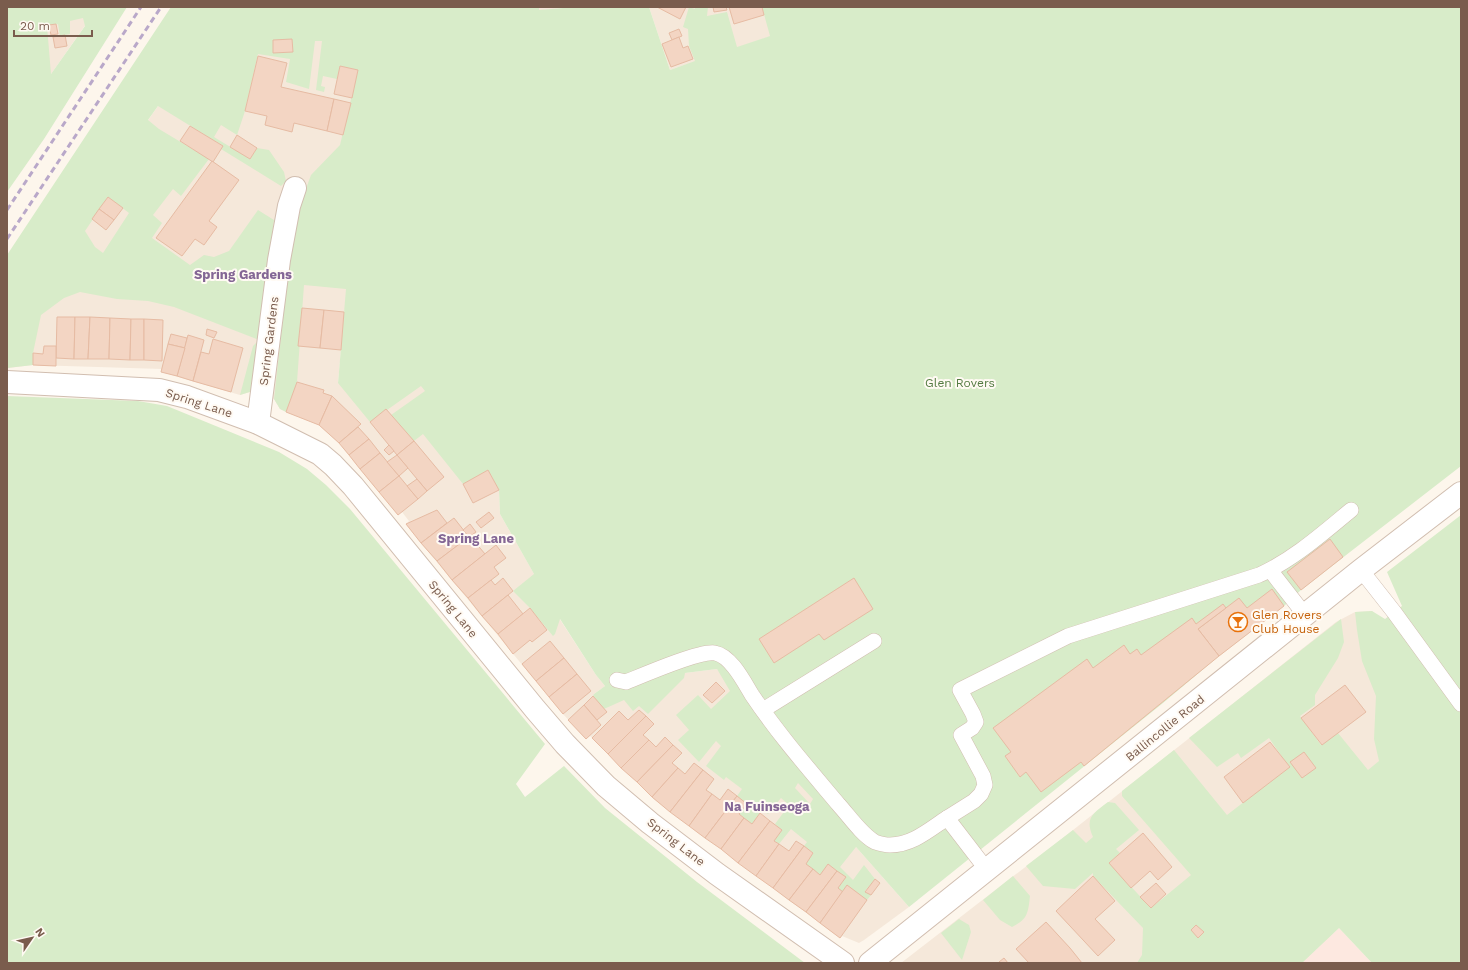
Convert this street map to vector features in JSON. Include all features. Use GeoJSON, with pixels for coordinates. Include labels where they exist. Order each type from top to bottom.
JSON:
{"type":"FeatureCollection","features":[{"type":"Feature","properties":{"kind":"street","name":"Spring Gardens"},"geometry":{"type":"LineString","coordinates":[[258,423],[279,260],[289,206],[295,188]]}},
{"type":"Feature","properties":{"kind":"street","name":"Spring Lane"},"geometry":{"type":"LineString","coordinates":[[7,382],[159,390],[187,397],[258,423],[320,454],[333,465],[357,491],[535,709],[565,744],[606,786],[650,823],[717,874],[843,963]]}},
{"type":"Feature","properties":{"kind":"street","name":"Ballincollie Road"},"geometry":{"type":"LineString","coordinates":[[870,963],[1361,570],[1461,493]]}},
{"type":"Feature","properties":{"kind":"lane"},"geometry":{"type":"LineString","coordinates":[[617,680],[626,682],[697,655],[714,652],[725,656],[796,755],[861,830],[875,842],[890,845],[906,842],[916,838],[974,801],[982,794],[985,785],[982,776],[961,735],[972,728],[976,722],[960,690],[1068,636],[1270,570],[1323,533],[1351,510]]}},
{"type":"Feature","properties":{"kind":"lane"},"geometry":{"type":"LineString","coordinates":[[1270,570],[1305,615]]}},
{"type":"Feature","properties":{"kind":"lane"},"geometry":{"type":"LineString","coordinates":[[1361,570],[1394,612],[1461,704]]}},
{"type":"Feature","properties":{"kind":"lane"},"geometry":{"type":"LineString","coordinates":[[763,710],[874,641]]}},
{"type":"Feature","properties":{"kind":"lane"},"geometry":{"type":"LineString","coordinates":[[947,818],[987,870]]}},
{"type":"Feature","properties":{"kind":"shaded area"},"geometry":{"type":"Polygon","coordinates":[[[7,7],[98,7],[51,74],[7,7]]]}},
{"type":"Feature","properties":{"kind":"shaded area"},"geometry":{"type":"Polygon","coordinates":[[[245,7],[575,7],[372,26],[338,382],[424,354],[499,490],[500,514],[559,618],[596,675],[605,686],[594,694],[604,709],[685,673],[717,669],[856,847],[909,907],[864,940],[859,943],[842,936],[840,938],[655,800],[590,736],[586,739],[563,714],[421,543],[406,524],[409,521],[402,512],[379,492],[339,443],[319,425],[280,409],[274,399],[253,391],[240,395],[161,372],[162,369],[33,365],[8,368],[9,337],[31,284],[201,46],[245,7]]]}},
{"type":"Feature","properties":{"kind":"shaded area"},"geometry":{"type":"Polygon","coordinates":[[[649,7],[858,7],[670,70],[649,7]]]}},
{"type":"Feature","properties":{"kind":"shaded area"},"geometry":{"type":"Polygon","coordinates":[[[1372,611],[1415,666],[1339,928],[1302,963],[901,963],[1068,834],[1336,622],[1355,612],[1372,611]]]}},
{"type":"Feature","properties":{"kind":"shaded area"},"geometry":{"type":"Polygon","coordinates":[[[1339,928],[1372,963],[1302,963],[1339,928]]]}},
{"type":"Feature","properties":{"kind":"green space"},"geometry":{"type":"Polygon","coordinates":[[[7,7],[127,7],[44,139],[7,192],[7,7]],[[83,18],[70,21],[70,34],[60,36],[58,24],[47,26],[51,74],[85,26],[83,18]]]}},
{"type":"Feature","properties":{"kind":"green space","name":"Glen Rovers"},"geometry":{"type":"Polygon","coordinates":[[[171,7],[539,7],[539,10],[575,7],[649,7],[670,70],[695,61],[689,46],[688,29],[683,27],[689,7],[695,9],[695,7],[708,7],[707,16],[727,12],[737,47],[770,36],[762,7],[1461,7],[1461,466],[1301,590],[1284,606],[1219,656],[1163,703],[909,907],[856,847],[840,867],[853,880],[864,865],[875,879],[865,891],[871,895],[867,900],[847,885],[843,892],[838,888],[845,877],[828,864],[820,875],[806,864],[813,853],[804,846],[807,842],[791,829],[779,844],[774,841],[782,830],[775,824],[789,805],[781,798],[768,814],[762,810],[752,824],[739,814],[747,804],[737,796],[742,789],[726,777],[724,780],[706,766],[721,746],[716,741],[699,762],[678,740],[689,730],[676,715],[698,695],[711,709],[730,691],[717,669],[685,673],[684,678],[648,714],[639,706],[633,711],[624,700],[604,709],[593,696],[605,686],[596,675],[560,619],[553,636],[530,608],[513,591],[534,574],[500,514],[499,490],[488,470],[463,484],[423,434],[414,441],[391,415],[425,391],[421,386],[370,422],[338,383],[346,289],[304,285],[297,382],[286,412],[280,409],[274,399],[291,246],[303,197],[311,175],[340,145],[358,70],[340,66],[337,79],[323,76],[321,86],[325,87],[324,92],[316,90],[322,41],[315,41],[309,89],[286,82],[290,59],[258,54],[245,111],[237,135],[221,125],[214,137],[250,159],[257,148],[269,150],[284,172],[286,181],[281,186],[221,149],[223,146],[158,106],[148,120],[159,129],[209,159],[181,196],[173,189],[153,215],[162,223],[152,238],[190,265],[204,255],[214,257],[229,251],[258,210],[274,220],[253,391],[240,395],[253,346],[259,340],[174,307],[148,301],[117,299],[80,292],[64,298],[41,315],[33,353],[33,365],[7,368],[7,255],[171,7]],[[108,197],[85,231],[95,247],[103,253],[129,213],[108,197]],[[798,783],[795,788],[810,804],[813,799],[798,783]]]}},
{"type":"Feature","properties":{"kind":"green space"},"geometry":{"type":"Polygon","coordinates":[[[7,396],[138,401],[167,406],[279,452],[307,469],[326,485],[350,509],[545,744],[516,784],[525,797],[564,766],[605,808],[697,882],[805,963],[7,963],[7,396]]]}},
{"type":"Feature","properties":{"kind":"green space"},"geometry":{"type":"Polygon","coordinates":[[[1461,515],[1461,963],[1372,963],[1339,928],[1302,963],[1137,963],[1142,955],[1143,928],[1093,876],[1093,873],[1075,889],[1043,886],[1026,866],[1073,830],[1086,843],[1093,837],[1090,830],[1090,820],[1092,816],[1098,809],[1108,802],[1115,803],[1139,830],[1116,849],[1120,853],[1109,863],[1151,908],[1191,875],[1122,796],[1122,791],[1174,750],[1227,815],[1289,767],[1269,738],[1241,758],[1238,753],[1217,767],[1189,738],[1341,619],[1344,642],[1338,658],[1315,695],[1315,705],[1300,716],[1321,745],[1338,733],[1368,770],[1379,761],[1374,739],[1376,696],[1362,661],[1355,612],[1372,611],[1385,619],[1402,606],[1387,572],[1461,515]]]}},
{"type":"Feature","properties":{"kind":"green space"},"geometry":{"type":"Polygon","coordinates":[[[1013,876],[1030,896],[1029,907],[1026,915],[1021,921],[1012,927],[1000,920],[983,900],[1013,876]]]}},
{"type":"Feature","properties":{"kind":"green space"},"geometry":{"type":"Polygon","coordinates":[[[959,919],[969,925],[971,932],[962,960],[941,933],[959,919]]]}},
{"type":"Feature","properties":{"kind":"building"},"geometry":{"type":"Polygon","coordinates":[[[657,7],[686,7],[680,19],[657,7]]]}},
{"type":"Feature","properties":{"kind":"building"},"geometry":{"type":"Polygon","coordinates":[[[713,7],[726,7],[727,10],[714,12],[713,7]]]}},
{"type":"Feature","properties":{"kind":"building"},"geometry":{"type":"Polygon","coordinates":[[[729,7],[762,7],[764,15],[734,24],[729,7]]]}},
{"type":"Feature","properties":{"kind":"building"},"geometry":{"type":"Polygon","coordinates":[[[56,24],[58,34],[51,35],[49,25],[56,24]]]}},
{"type":"Feature","properties":{"kind":"building"},"geometry":{"type":"Polygon","coordinates":[[[679,29],[682,36],[672,40],[669,33],[679,29]]]}},
{"type":"Feature","properties":{"kind":"building"},"geometry":{"type":"Polygon","coordinates":[[[65,35],[67,46],[55,48],[53,37],[65,35]]]}},
{"type":"Feature","properties":{"kind":"building"},"geometry":{"type":"Polygon","coordinates":[[[679,37],[683,48],[688,46],[693,59],[671,67],[662,44],[679,37]]]}},
{"type":"Feature","properties":{"kind":"building"},"geometry":{"type":"Polygon","coordinates":[[[292,39],[293,52],[273,53],[273,40],[292,39]]]}},
{"type":"Feature","properties":{"kind":"building"},"geometry":{"type":"Polygon","coordinates":[[[258,56],[287,63],[281,87],[334,99],[327,131],[294,123],[292,132],[265,125],[267,116],[245,111],[258,56]]]}},
{"type":"Feature","properties":{"kind":"building"},"geometry":{"type":"Polygon","coordinates":[[[340,66],[358,70],[352,98],[334,94],[340,66]]]}},
{"type":"Feature","properties":{"kind":"building"},"geometry":{"type":"Polygon","coordinates":[[[334,99],[351,103],[343,135],[327,131],[334,99]]]}},
{"type":"Feature","properties":{"kind":"building"},"geometry":{"type":"Polygon","coordinates":[[[190,126],[223,146],[213,162],[180,141],[190,126]]]}},
{"type":"Feature","properties":{"kind":"building"},"geometry":{"type":"Polygon","coordinates":[[[237,135],[257,148],[250,159],[230,147],[237,135]]]}},
{"type":"Feature","properties":{"kind":"building"},"geometry":{"type":"Polygon","coordinates":[[[212,161],[239,180],[209,221],[217,227],[204,245],[195,239],[182,256],[156,238],[212,161]]]}},
{"type":"Feature","properties":{"kind":"building"},"geometry":{"type":"Polygon","coordinates":[[[108,197],[123,208],[114,220],[99,209],[108,197]]]}},
{"type":"Feature","properties":{"kind":"building"},"geometry":{"type":"Polygon","coordinates":[[[99,209],[114,220],[106,230],[92,219],[99,209]]]}},
{"type":"Feature","properties":{"kind":"building"},"geometry":{"type":"Polygon","coordinates":[[[302,308],[324,310],[320,348],[298,346],[302,308]]]}},
{"type":"Feature","properties":{"kind":"building"},"geometry":{"type":"Polygon","coordinates":[[[324,310],[344,312],[341,350],[320,348],[324,310]]]}},
{"type":"Feature","properties":{"kind":"building"},"geometry":{"type":"Polygon","coordinates":[[[57,317],[75,317],[74,359],[56,358],[57,317]]]}},
{"type":"Feature","properties":{"kind":"building"},"geometry":{"type":"Polygon","coordinates":[[[75,317],[90,317],[88,359],[74,359],[75,317]]]}},
{"type":"Feature","properties":{"kind":"building"},"geometry":{"type":"Polygon","coordinates":[[[90,317],[110,318],[109,359],[88,359],[90,317]]]}},
{"type":"Feature","properties":{"kind":"building"},"geometry":{"type":"Polygon","coordinates":[[[110,318],[131,319],[130,360],[109,359],[110,318]]]}},
{"type":"Feature","properties":{"kind":"building"},"geometry":{"type":"Polygon","coordinates":[[[131,319],[144,319],[144,360],[130,360],[131,319]]]}},
{"type":"Feature","properties":{"kind":"building"},"geometry":{"type":"Polygon","coordinates":[[[144,319],[163,320],[162,361],[144,360],[144,319]]]}},
{"type":"Feature","properties":{"kind":"building"},"geometry":{"type":"Polygon","coordinates":[[[207,329],[217,332],[214,338],[206,335],[207,329]]]}},
{"type":"Feature","properties":{"kind":"building"},"geometry":{"type":"Polygon","coordinates":[[[171,334],[187,338],[185,348],[168,344],[171,334]]]}},
{"type":"Feature","properties":{"kind":"building"},"geometry":{"type":"Polygon","coordinates":[[[188,335],[204,340],[193,381],[177,376],[188,335]]]}},
{"type":"Feature","properties":{"kind":"building"},"geometry":{"type":"Polygon","coordinates":[[[213,339],[243,348],[231,392],[193,381],[201,352],[209,354],[213,339]]]}},
{"type":"Feature","properties":{"kind":"building"},"geometry":{"type":"Polygon","coordinates":[[[168,344],[185,348],[177,376],[161,372],[168,344]]]}},
{"type":"Feature","properties":{"kind":"building"},"geometry":{"type":"Polygon","coordinates":[[[44,346],[56,346],[56,366],[33,365],[33,353],[43,354],[44,346]]]}},
{"type":"Feature","properties":{"kind":"building"},"geometry":{"type":"Polygon","coordinates":[[[297,382],[324,390],[323,393],[332,396],[319,425],[286,412],[297,382]]]}},
{"type":"Feature","properties":{"kind":"building"},"geometry":{"type":"Polygon","coordinates":[[[332,396],[361,424],[339,443],[319,425],[332,396]]]}},
{"type":"Feature","properties":{"kind":"building"},"geometry":{"type":"Polygon","coordinates":[[[386,409],[414,441],[397,455],[370,422],[386,409]]]}},
{"type":"Feature","properties":{"kind":"building"},"geometry":{"type":"Polygon","coordinates":[[[358,427],[369,439],[349,455],[339,443],[358,427]]]}},
{"type":"Feature","properties":{"kind":"building"},"geometry":{"type":"Polygon","coordinates":[[[369,439],[380,453],[360,469],[349,455],[369,439]]]}},
{"type":"Feature","properties":{"kind":"building"},"geometry":{"type":"Polygon","coordinates":[[[414,441],[444,477],[427,491],[397,455],[414,441]]]}},
{"type":"Feature","properties":{"kind":"building"},"geometry":{"type":"Polygon","coordinates":[[[389,445],[394,451],[389,455],[384,450],[389,445]]]}},
{"type":"Feature","properties":{"kind":"building"},"geometry":{"type":"Polygon","coordinates":[[[380,453],[399,476],[379,492],[360,469],[380,453]]]}},
{"type":"Feature","properties":{"kind":"building"},"geometry":{"type":"Polygon","coordinates":[[[397,455],[408,468],[399,476],[387,462],[397,455]]]}},
{"type":"Feature","properties":{"kind":"building"},"geometry":{"type":"Polygon","coordinates":[[[488,470],[499,490],[473,503],[463,484],[488,470]]]}},
{"type":"Feature","properties":{"kind":"building"},"geometry":{"type":"Polygon","coordinates":[[[399,476],[418,499],[398,515],[379,492],[399,476]]]}},
{"type":"Feature","properties":{"kind":"building"},"geometry":{"type":"Polygon","coordinates":[[[417,479],[427,491],[418,499],[407,486],[417,479]]]}},
{"type":"Feature","properties":{"kind":"building"},"geometry":{"type":"Polygon","coordinates":[[[437,510],[447,523],[421,543],[406,524],[437,510]]]}},
{"type":"Feature","properties":{"kind":"building"},"geometry":{"type":"Polygon","coordinates":[[[489,512],[494,518],[481,528],[476,522],[489,512]]]}},
{"type":"Feature","properties":{"kind":"building"},"geometry":{"type":"Polygon","coordinates":[[[454,518],[469,537],[437,561],[421,543],[454,518]]]}},
{"type":"Feature","properties":{"kind":"building"},"geometry":{"type":"Polygon","coordinates":[[[470,524],[476,532],[469,537],[463,530],[470,524]]]}},
{"type":"Feature","properties":{"kind":"building"},"geometry":{"type":"Polygon","coordinates":[[[470,536],[485,554],[452,580],[437,561],[470,536]]]}},
{"type":"Feature","properties":{"kind":"building"},"geometry":{"type":"Polygon","coordinates":[[[1330,539],[1343,557],[1301,590],[1287,572],[1330,539]]]}},
{"type":"Feature","properties":{"kind":"building"},"geometry":{"type":"Polygon","coordinates":[[[496,545],[506,558],[494,567],[499,574],[468,598],[452,580],[496,545]]]}},
{"type":"Feature","properties":{"kind":"building"},"geometry":{"type":"Polygon","coordinates":[[[503,578],[513,591],[482,616],[468,598],[491,580],[495,585],[503,578]]]}},
{"type":"Feature","properties":{"kind":"building"},"geometry":{"type":"Polygon","coordinates":[[[854,578],[873,609],[824,640],[819,634],[774,663],[759,639],[854,578]]]}},
{"type":"Feature","properties":{"kind":"building"},"geometry":{"type":"Polygon","coordinates":[[[1272,589],[1284,606],[1219,656],[1198,629],[1239,598],[1247,608],[1272,589]]]}},
{"type":"Feature","properties":{"kind":"building"},"geometry":{"type":"Polygon","coordinates":[[[508,595],[523,614],[498,634],[482,616],[508,595]]]}},
{"type":"Feature","properties":{"kind":"building"},"geometry":{"type":"Polygon","coordinates":[[[1223,604],[1226,608],[1198,629],[1219,656],[1084,766],[1081,762],[1041,792],[1026,772],[1020,777],[1005,756],[1011,752],[993,728],[1087,659],[1093,668],[1124,645],[1130,654],[1137,649],[1141,655],[1192,618],[1196,624],[1223,604]]]}},
{"type":"Feature","properties":{"kind":"building"},"geometry":{"type":"Polygon","coordinates":[[[530,608],[547,630],[532,642],[530,640],[513,654],[498,634],[530,608]]]}},
{"type":"Feature","properties":{"kind":"building"},"geometry":{"type":"Polygon","coordinates":[[[550,641],[564,658],[536,681],[522,664],[550,641]]]}},
{"type":"Feature","properties":{"kind":"building"},"geometry":{"type":"Polygon","coordinates":[[[564,658],[577,674],[549,697],[536,681],[564,658]]]}},
{"type":"Feature","properties":{"kind":"building"},"geometry":{"type":"Polygon","coordinates":[[[577,674],[591,691],[563,714],[549,697],[577,674]]]}},
{"type":"Feature","properties":{"kind":"building"},"geometry":{"type":"Polygon","coordinates":[[[716,682],[725,691],[712,703],[703,695],[716,682]]]}},
{"type":"Feature","properties":{"kind":"building"},"geometry":{"type":"Polygon","coordinates":[[[1345,685],[1366,712],[1322,745],[1301,718],[1345,685]]]}},
{"type":"Feature","properties":{"kind":"building"},"geometry":{"type":"Polygon","coordinates":[[[593,696],[607,712],[597,720],[584,705],[593,696]]]}},
{"type":"Feature","properties":{"kind":"building"},"geometry":{"type":"Polygon","coordinates":[[[584,705],[601,725],[586,739],[568,720],[584,705]]]}},
{"type":"Feature","properties":{"kind":"building"},"geometry":{"type":"Polygon","coordinates":[[[639,710],[646,716],[608,754],[592,738],[619,711],[628,720],[639,710]]]}},
{"type":"Feature","properties":{"kind":"building"},"geometry":{"type":"Polygon","coordinates":[[[646,716],[654,724],[643,735],[649,740],[621,768],[608,754],[646,716]]]}},
{"type":"Feature","properties":{"kind":"building"},"geometry":{"type":"Polygon","coordinates":[[[665,737],[673,745],[637,782],[621,768],[649,740],[656,747],[665,737]]]}},
{"type":"Feature","properties":{"kind":"building"},"geometry":{"type":"Polygon","coordinates":[[[1270,742],[1290,767],[1243,803],[1224,777],[1270,742]]]}},
{"type":"Feature","properties":{"kind":"building"},"geometry":{"type":"Polygon","coordinates":[[[673,745],[682,753],[672,763],[678,768],[652,797],[637,782],[673,745]]]}},
{"type":"Feature","properties":{"kind":"building"},"geometry":{"type":"Polygon","coordinates":[[[1304,752],[1316,768],[1302,778],[1290,762],[1304,752]]]}},
{"type":"Feature","properties":{"kind":"building"},"geometry":{"type":"Polygon","coordinates":[[[694,763],[703,770],[670,812],[652,797],[678,768],[685,774],[694,763]]]}},
{"type":"Feature","properties":{"kind":"building"},"geometry":{"type":"Polygon","coordinates":[[[703,770],[714,779],[706,790],[712,794],[689,826],[670,812],[703,770]]]}},
{"type":"Feature","properties":{"kind":"building"},"geometry":{"type":"Polygon","coordinates":[[[728,789],[737,796],[705,838],[689,826],[712,794],[720,800],[728,789]]]}},
{"type":"Feature","properties":{"kind":"building"},"geometry":{"type":"Polygon","coordinates":[[[737,796],[747,804],[739,814],[744,818],[721,849],[705,838],[737,796]]]}},
{"type":"Feature","properties":{"kind":"building"},"geometry":{"type":"Polygon","coordinates":[[[760,813],[770,821],[738,863],[721,849],[744,818],[752,824],[760,813]]]}},
{"type":"Feature","properties":{"kind":"building"},"geometry":{"type":"Polygon","coordinates":[[[770,821],[782,830],[774,841],[779,844],[756,876],[738,863],[770,821]]]}},
{"type":"Feature","properties":{"kind":"building"},"geometry":{"type":"Polygon","coordinates":[[[1143,833],[1172,867],[1158,880],[1150,871],[1131,888],[1109,863],[1143,833]]]}},
{"type":"Feature","properties":{"kind":"building"},"geometry":{"type":"Polygon","coordinates":[[[796,841],[804,846],[773,888],[756,876],[779,844],[789,851],[796,841]]]}},
{"type":"Feature","properties":{"kind":"building"},"geometry":{"type":"Polygon","coordinates":[[[804,846],[813,853],[806,864],[813,869],[789,900],[773,888],[804,846]]]}},
{"type":"Feature","properties":{"kind":"building"},"geometry":{"type":"Polygon","coordinates":[[[828,864],[837,871],[806,912],[789,900],[813,869],[820,875],[828,864]]]}},
{"type":"Feature","properties":{"kind":"building"},"geometry":{"type":"Polygon","coordinates":[[[837,871],[846,877],[838,888],[843,892],[820,923],[806,912],[837,871]]]}},
{"type":"Feature","properties":{"kind":"building"},"geometry":{"type":"Polygon","coordinates":[[[1093,876],[1115,901],[1095,919],[1115,940],[1098,956],[1056,911],[1093,876]]]}},
{"type":"Feature","properties":{"kind":"building"},"geometry":{"type":"Polygon","coordinates":[[[875,879],[880,883],[871,895],[865,892],[875,879]]]}},
{"type":"Feature","properties":{"kind":"building"},"geometry":{"type":"Polygon","coordinates":[[[1156,883],[1166,894],[1151,908],[1140,897],[1156,883]]]}},
{"type":"Feature","properties":{"kind":"building"},"geometry":{"type":"Polygon","coordinates":[[[847,885],[867,900],[840,938],[820,923],[847,885]]]}},
{"type":"Feature","properties":{"kind":"building"},"geometry":{"type":"Polygon","coordinates":[[[1046,922],[1082,963],[1029,963],[1016,949],[1046,922]]]}},
{"type":"Feature","properties":{"kind":"building"},"geometry":{"type":"Polygon","coordinates":[[[1196,925],[1204,932],[1198,938],[1191,930],[1196,925]]]}},
{"type":"Feature","properties":{"kind":"building"},"geometry":{"type":"Polygon","coordinates":[[[1004,958],[1008,963],[998,963],[999,962],[1004,958]]]}},
{"type":"Feature","properties":{"kind":"railway"},"geometry":{"type":"LineString","coordinates":[[7,210],[141,7]]}},
{"type":"Feature","properties":{"kind":"railway"},"geometry":{"type":"LineString","coordinates":[[7,239],[161,7]]}},
{"type":"Feature","properties":{"kind":"place","name":"Glen Rovers Club House"},"geometry":{"type":"Point","coordinates":[1238,622]}},
{"type":"Feature","properties":{"kind":"district","name":"Spring Gardens"},"geometry":{"type":"Point","coordinates":[243,274]}},
{"type":"Feature","properties":{"kind":"district","name":"Spring Lane"},"geometry":{"type":"Point","coordinates":[476,538]}},
{"type":"Feature","properties":{"kind":"district","name":"Na Fuinseoga"},"geometry":{"type":"Point","coordinates":[767,806]}}]}
